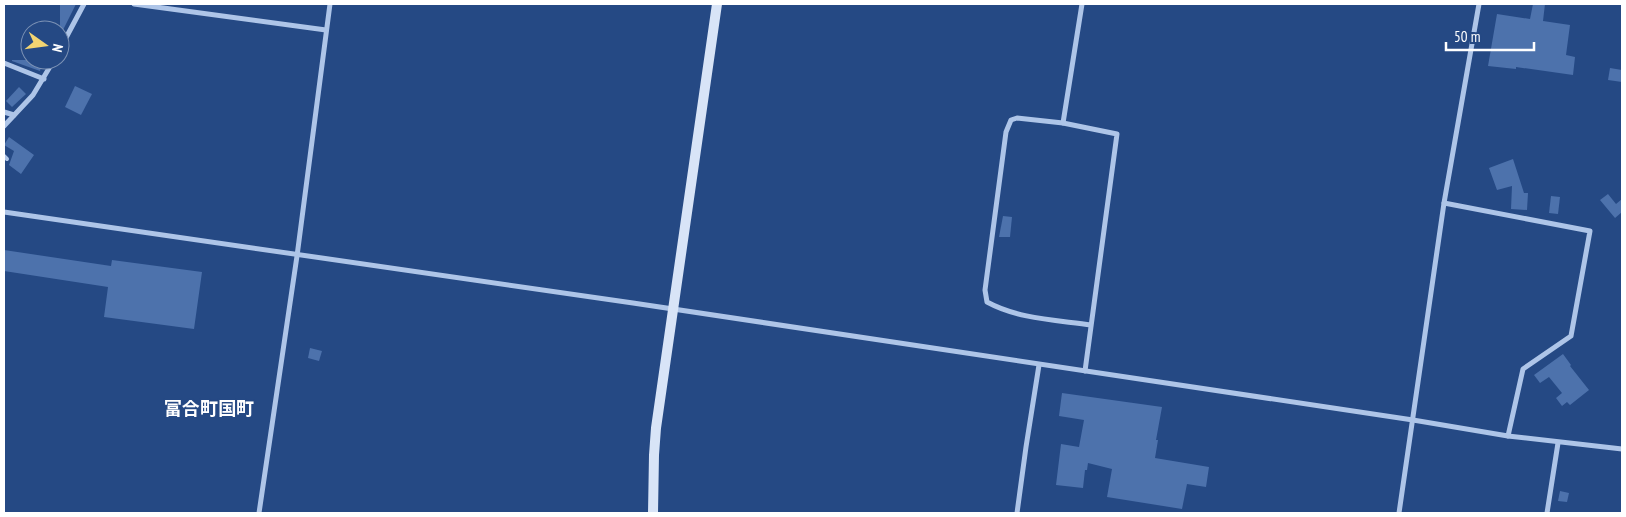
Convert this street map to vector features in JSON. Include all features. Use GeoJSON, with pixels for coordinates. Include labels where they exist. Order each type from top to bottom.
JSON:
{"type":"FeatureCollection","features":[{"type":"Feature","properties":{"kind":"street"},"geometry":{"type":"LineString","coordinates":[[70,30],[84,4]]}},
{"type":"Feature","properties":{"kind":"street"},"geometry":{"type":"LineString","coordinates":[[134,4],[326,30]]}},
{"type":"Feature","properties":{"kind":"street"},"geometry":{"type":"LineString","coordinates":[[259,513],[297,256],[330,4]]}},
{"type":"Feature","properties":{"kind":"street"},"geometry":{"type":"LineString","coordinates":[[654,513],[656,428],[717,4]]}},
{"type":"Feature","properties":{"kind":"street"},"geometry":{"type":"LineString","coordinates":[[1063,123],[1082,4]]}},
{"type":"Feature","properties":{"kind":"street"},"geometry":{"type":"LineString","coordinates":[[1398,513],[1444,203],[1479,4]]}},
{"type":"Feature","properties":{"kind":"street"},"geometry":{"type":"LineString","coordinates":[[4,64],[44,79]]}},
{"type":"Feature","properties":{"kind":"street"},"geometry":{"type":"LineString","coordinates":[[4,126],[33,95],[49,70]]}},
{"type":"Feature","properties":{"kind":"street"},"geometry":{"type":"LineString","coordinates":[[4,112],[14,115]]}},
{"type":"Feature","properties":{"kind":"street"},"geometry":{"type":"LineString","coordinates":[[1085,371],[1092,325],[1117,134],[1063,123],[1018,118],[1011,120],[1008,124],[985,290],[987,302],[999,309],[1024,315],[1092,325]]}},
{"type":"Feature","properties":{"kind":"street"},"geometry":{"type":"LineString","coordinates":[[1444,203],[1590,231],[1571,336],[1523,369],[1508,436]]}},
{"type":"Feature","properties":{"kind":"street"},"geometry":{"type":"LineString","coordinates":[[4,212],[623,302],[1413,420],[1508,436],[1622,449]]}},
{"type":"Feature","properties":{"kind":"street"},"geometry":{"type":"LineString","coordinates":[[1017,513],[1039,365]]}},
{"type":"Feature","properties":{"kind":"street"},"geometry":{"type":"LineString","coordinates":[[1547,513],[1558,443]]}},
{"type":"Feature","properties":{"kind":"building"},"geometry":{"type":"Polygon","coordinates":[[[60,4],[76,4],[68,20],[60,20],[60,4]]]}},
{"type":"Feature","properties":{"kind":"building"},"geometry":{"type":"Polygon","coordinates":[[[1533,4],[1545,4],[1543,21],[1570,25],[1566,55],[1575,57],[1573,75],[1516,67],[1516,69],[1488,66],[1497,14],[1530,19],[1533,4]]]}},
{"type":"Feature","properties":{"kind":"building"},"geometry":{"type":"Polygon","coordinates":[[[20,60],[20,64],[12,61],[20,60]]]}},
{"type":"Feature","properties":{"kind":"building"},"geometry":{"type":"Polygon","coordinates":[[[1610,68],[1622,70],[1622,82],[1608,80],[1610,68]]]}},
{"type":"Feature","properties":{"kind":"building"},"geometry":{"type":"Polygon","coordinates":[[[75,86],[92,94],[81,115],[65,107],[75,86]]]}},
{"type":"Feature","properties":{"kind":"building"},"geometry":{"type":"Polygon","coordinates":[[[19,87],[26,94],[12,107],[6,101],[19,87]]]}},
{"type":"Feature","properties":{"kind":"building"},"geometry":{"type":"Polygon","coordinates":[[[9,137],[34,155],[21,174],[9,165],[14,151],[4,145],[9,137]]]}},
{"type":"Feature","properties":{"kind":"building"},"geometry":{"type":"Polygon","coordinates":[[[1513,159],[1524,193],[1528,193],[1527,210],[1511,209],[1512,186],[1497,190],[1489,168],[1513,159]]]}},
{"type":"Feature","properties":{"kind":"building"},"geometry":{"type":"Polygon","coordinates":[[[1608,194],[1616,204],[1622,199],[1622,212],[1615,218],[1600,200],[1608,194]]]}},
{"type":"Feature","properties":{"kind":"building"},"geometry":{"type":"Polygon","coordinates":[[[1551,196],[1560,197],[1558,214],[1549,213],[1551,196]]]}},
{"type":"Feature","properties":{"kind":"building"},"geometry":{"type":"Polygon","coordinates":[[[1003,216],[1012,217],[1010,237],[999,237],[1003,216]]]}},
{"type":"Feature","properties":{"kind":"building"},"geometry":{"type":"Polygon","coordinates":[[[4,250],[111,266],[112,260],[202,272],[194,329],[104,317],[108,287],[4,271],[4,250]]]}},
{"type":"Feature","properties":{"kind":"building"},"geometry":{"type":"Polygon","coordinates":[[[310,348],[322,351],[319,361],[308,358],[310,348]]]}},
{"type":"Feature","properties":{"kind":"building"},"geometry":{"type":"Polygon","coordinates":[[[1563,354],[1589,390],[1570,405],[1567,402],[1562,406],[1556,398],[1562,393],[1549,377],[1540,383],[1534,375],[1563,354]]]}},
{"type":"Feature","properties":{"kind":"building"},"geometry":{"type":"Polygon","coordinates":[[[1062,393],[1162,407],[1155,458],[1209,467],[1206,487],[1187,484],[1182,509],[1107,497],[1112,469],[1088,463],[1087,470],[1085,470],[1083,488],[1056,485],[1061,444],[1079,447],[1084,420],[1059,416],[1062,393]]]}},
{"type":"Feature","properties":{"kind":"building"},"geometry":{"type":"Polygon","coordinates":[[[1560,491],[1569,493],[1567,502],[1558,501],[1560,491]]]}},
{"type":"Feature","properties":{"kind":"district","name":"富合町国町"},"geometry":{"type":"Point","coordinates":[209,408]}}]}
